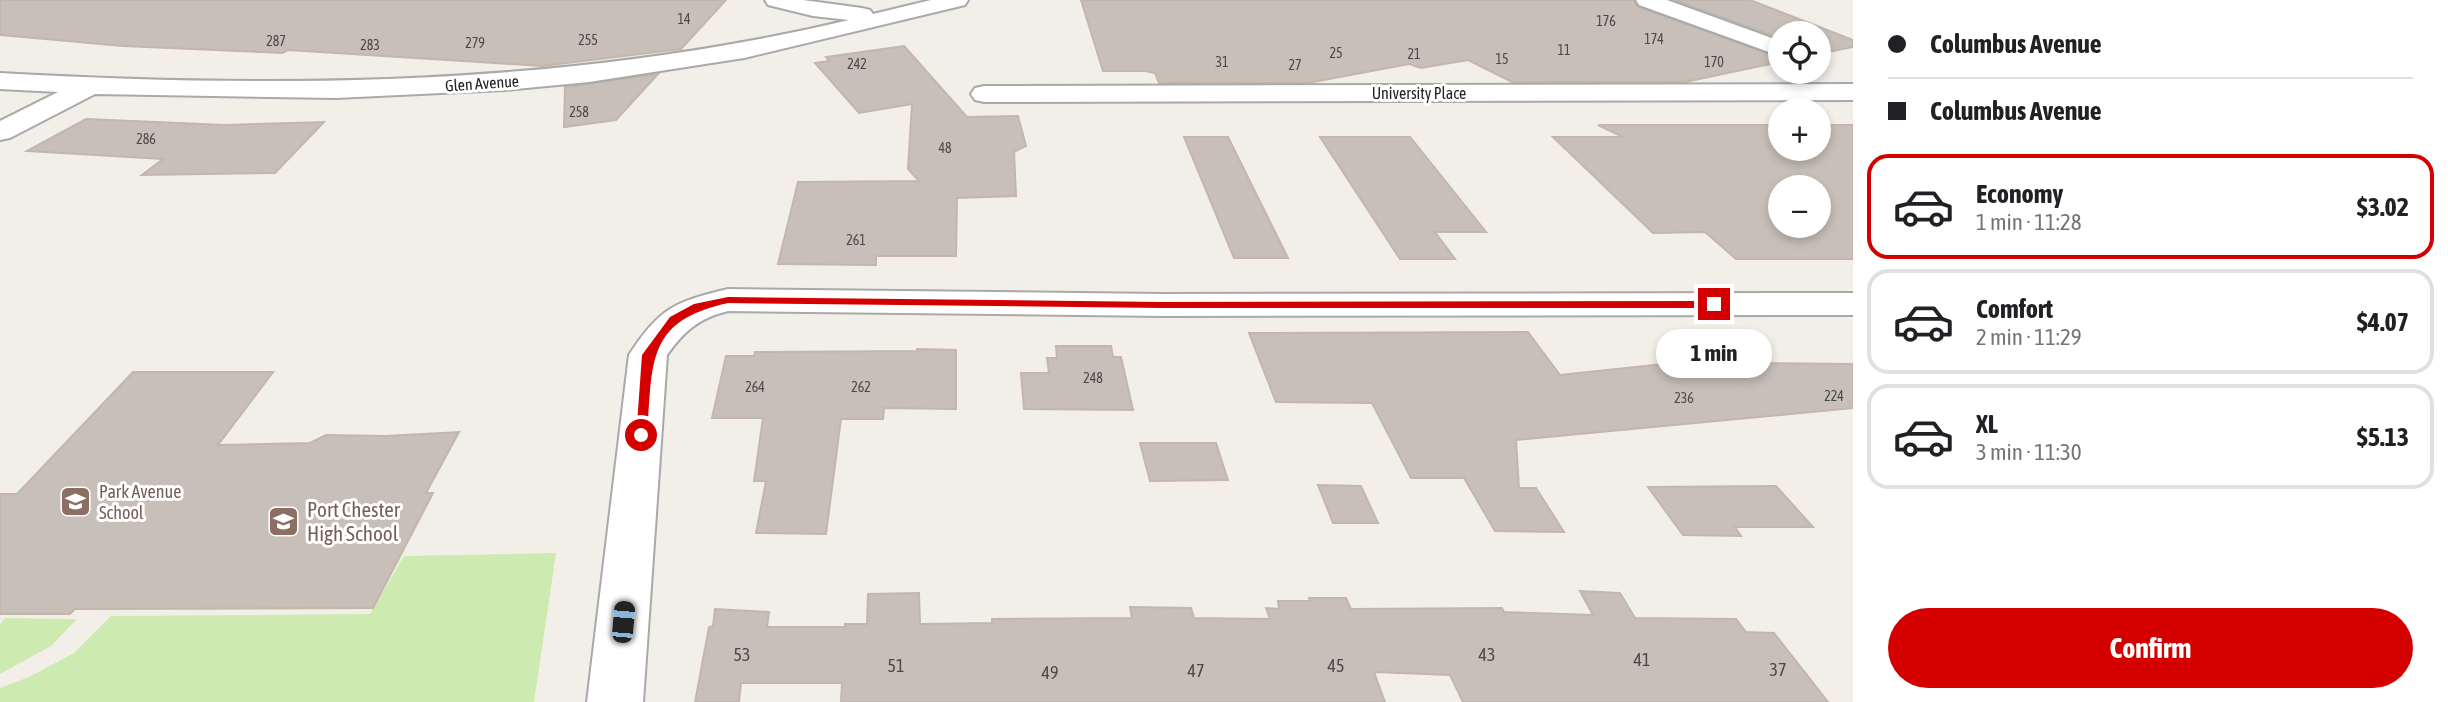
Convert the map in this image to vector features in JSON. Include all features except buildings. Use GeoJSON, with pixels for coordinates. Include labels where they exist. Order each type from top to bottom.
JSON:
{"type":"FeatureCollection","features":[{"type":"Feature","properties":{"kind":"street","name":"Glen Avenue"},"geometry":{"type":"LineString","coordinates":[[0,81],[90,86],[306,90],[433,86],[607,72],[774,45],[957,0]]}},
{"type":"Feature","properties":{"kind":"street"},"geometry":{"type":"LineString","coordinates":[[1647,0],[1768,45]]}},
{"type":"Feature","properties":{"kind":"street"},"geometry":{"type":"LineString","coordinates":[[774,45],[784,23],[780,1],[813,9],[888,18]]}},
{"type":"Feature","properties":{"kind":"street"},"geometry":{"type":"LineString","coordinates":[[0,132],[90,86]]}},
{"type":"Feature","properties":{"kind":"street","name":"University Place"},"geometry":{"type":"LineString","coordinates":[[985,94],[1853,92]]}},
{"type":"Feature","properties":{"kind":"street"},"geometry":{"type":"LineString","coordinates":[[615,702],[648,355],[674,319],[698,306],[728,300],[1162,305],[1853,304]]}},
{"type":"Feature","properties":{"kind":"green space"},"geometry":{"type":"Polygon","coordinates":[[[556,553],[534,702],[0,702],[0,688],[29,677],[74,653],[111,616],[370,614],[404,556],[556,553]]]}},
{"type":"Feature","properties":{"kind":"green space"},"geometry":{"type":"Polygon","coordinates":[[[5,618],[77,619],[51,646],[0,674],[0,624],[5,618]]]}},
{"type":"Feature","properties":{"kind":"place","name":"Park Avenue School"},"geometry":{"type":"Point","coordinates":[76,502]}},
{"type":"Feature","properties":{"kind":"place","name":"Port Chester High School"},"geometry":{"type":"Point","coordinates":[284,522]}},
{"type":"Feature","properties":{"kind":"route"},"geometry":{"type":"LineString","coordinates":[[641,435],[648,355],[674,319],[698,306],[728,300],[1162,305],[1714,304]]}}]}
